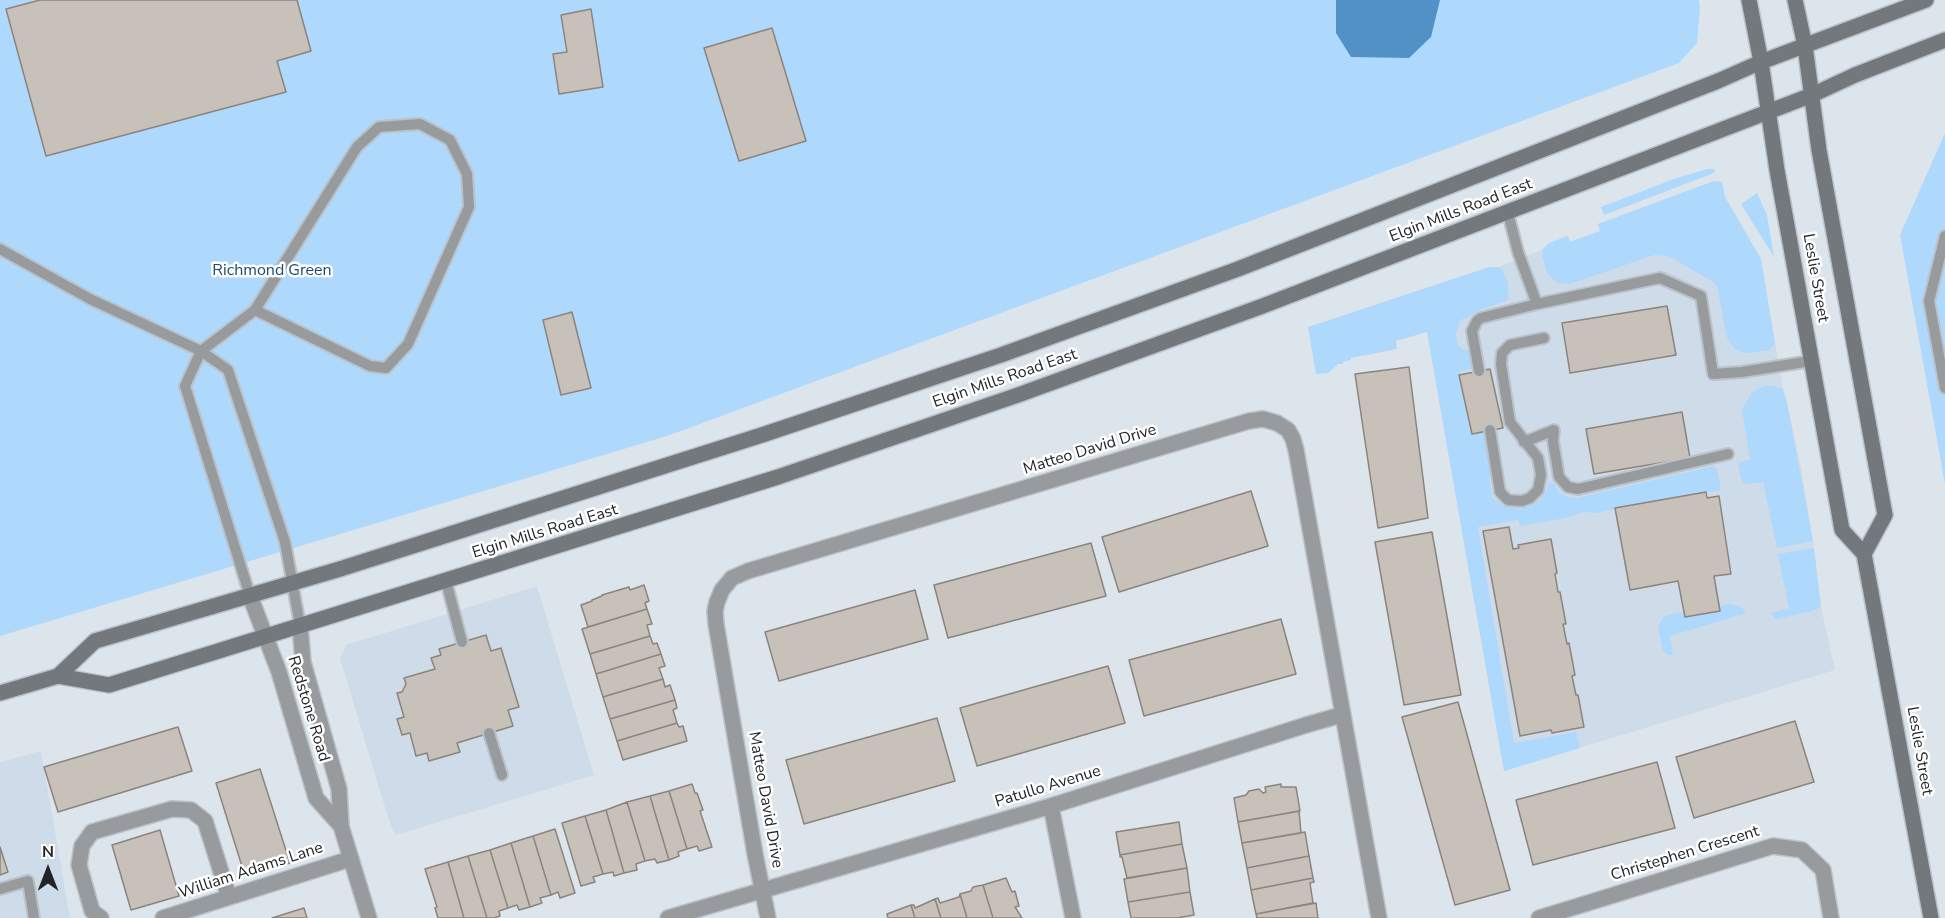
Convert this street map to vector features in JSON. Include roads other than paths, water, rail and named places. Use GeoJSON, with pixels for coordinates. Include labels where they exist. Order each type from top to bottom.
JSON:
{"type":"FeatureCollection","features":[{"type":"Feature","properties":{"kind":"main road","name":"Leslie Street"},"geometry":{"type":"LineString","coordinates":[[1749,0],[1842,530],[1864,555],[1931,918]]}},
{"type":"Feature","properties":{"kind":"main road","name":"Leslie Street"},"geometry":{"type":"LineString","coordinates":[[1795,0],[1805,46],[1819,150],[1885,515],[1864,555]]}},
{"type":"Feature","properties":{"kind":"main road","name":"Elgin Mills Road East"},"geometry":{"type":"LineString","coordinates":[[58,676],[94,641],[340,569],[740,442],[1000,355],[1238,269],[1718,81],[1761,62],[1926,0]]}},
{"type":"Feature","properties":{"kind":"main road","name":"Elgin Mills Road East"},"geometry":{"type":"LineString","coordinates":[[0,693],[58,676],[109,685],[778,477],[1007,399],[1260,307],[1812,95],[1855,75],[1945,40]]}},
{"type":"Feature","properties":{"kind":"street","name":"Matteo David Drive"},"geometry":{"type":"LineString","coordinates":[[768,918],[764,889],[755,854],[715,612],[722,590],[732,578],[771,564],[1249,421],[1263,419],[1277,423],[1288,430],[1293,439],[1379,918]]}},
{"type":"Feature","properties":{"kind":"street","name":"Redstone Road"},"geometry":{"type":"LineString","coordinates":[[250,596],[279,672],[316,798],[341,826]]}},
{"type":"Feature","properties":{"kind":"street","name":"Redstone Road"},"geometry":{"type":"LineString","coordinates":[[300,624],[303,662],[339,789],[341,826],[369,918]]}},
{"type":"Feature","properties":{"kind":"street","name":"Patullo Avenue"},"geometry":{"type":"LineString","coordinates":[[668,918],[1051,806],[1341,715]]}},
{"type":"Feature","properties":{"kind":"street"},"geometry":{"type":"LineString","coordinates":[[1051,806],[1073,918]]}},
{"type":"Feature","properties":{"kind":"street"},"geometry":{"type":"LineString","coordinates":[[100,918],[92,912],[79,865],[82,846],[93,832],[172,808],[191,810],[205,821],[229,897]]}},
{"type":"Feature","properties":{"kind":"street","name":"Christephen Crescent"},"geometry":{"type":"LineString","coordinates":[[1539,918],[1773,846],[1802,850],[1823,870],[1831,918]]}},
{"type":"Feature","properties":{"kind":"street","name":"William Adams Lane"},"geometry":{"type":"LineString","coordinates":[[163,918],[350,859]]}},
{"type":"Feature","properties":{"kind":"lane"},"geometry":{"type":"LineString","coordinates":[[250,596],[186,386],[201,351],[255,310],[357,147],[380,128],[420,124],[450,140],[468,174],[469,207],[408,344],[386,368],[370,366],[255,310]]}},
{"type":"Feature","properties":{"kind":"lane"},"geometry":{"type":"LineString","coordinates":[[1508,213],[1518,252],[1537,304]]}},
{"type":"Feature","properties":{"kind":"lane"},"geometry":{"type":"LineString","coordinates":[[1945,236],[1929,301],[1945,388]]}},
{"type":"Feature","properties":{"kind":"lane"},"geometry":{"type":"LineString","coordinates":[[0,249],[90,299],[201,351],[228,370],[285,542],[300,624]]}},
{"type":"Feature","properties":{"kind":"lane"},"geometry":{"type":"LineString","coordinates":[[1479,371],[1472,331],[1481,318],[1660,278],[1701,296],[1713,374],[1742,372],[1811,361]]}},
{"type":"Feature","properties":{"kind":"lane"},"geometry":{"type":"LineString","coordinates":[[1490,430],[1500,492],[1508,500],[1522,501],[1530,498],[1538,490],[1541,475],[1538,458],[1510,422],[1501,364],[1502,353],[1510,345],[1544,338]]}},
{"type":"Feature","properties":{"kind":"lane"},"geometry":{"type":"LineString","coordinates":[[1524,442],[1554,429],[1553,441],[1559,477],[1568,486],[1578,489],[1728,454]]}},
{"type":"Feature","properties":{"kind":"lane"},"geometry":{"type":"LineString","coordinates":[[446,581],[462,642]]}},
{"type":"Feature","properties":{"kind":"lane"},"geometry":{"type":"LineString","coordinates":[[489,733],[502,775]]}},
{"type":"Feature","properties":{"kind":"lane"},"geometry":{"type":"LineString","coordinates":[[0,889],[28,880],[34,918]]}},
{"type":"Feature","properties":{"kind":"park label","name":"Richmond Green"},"geometry":{"type":"Point","coordinates":[272,271]}}]}
